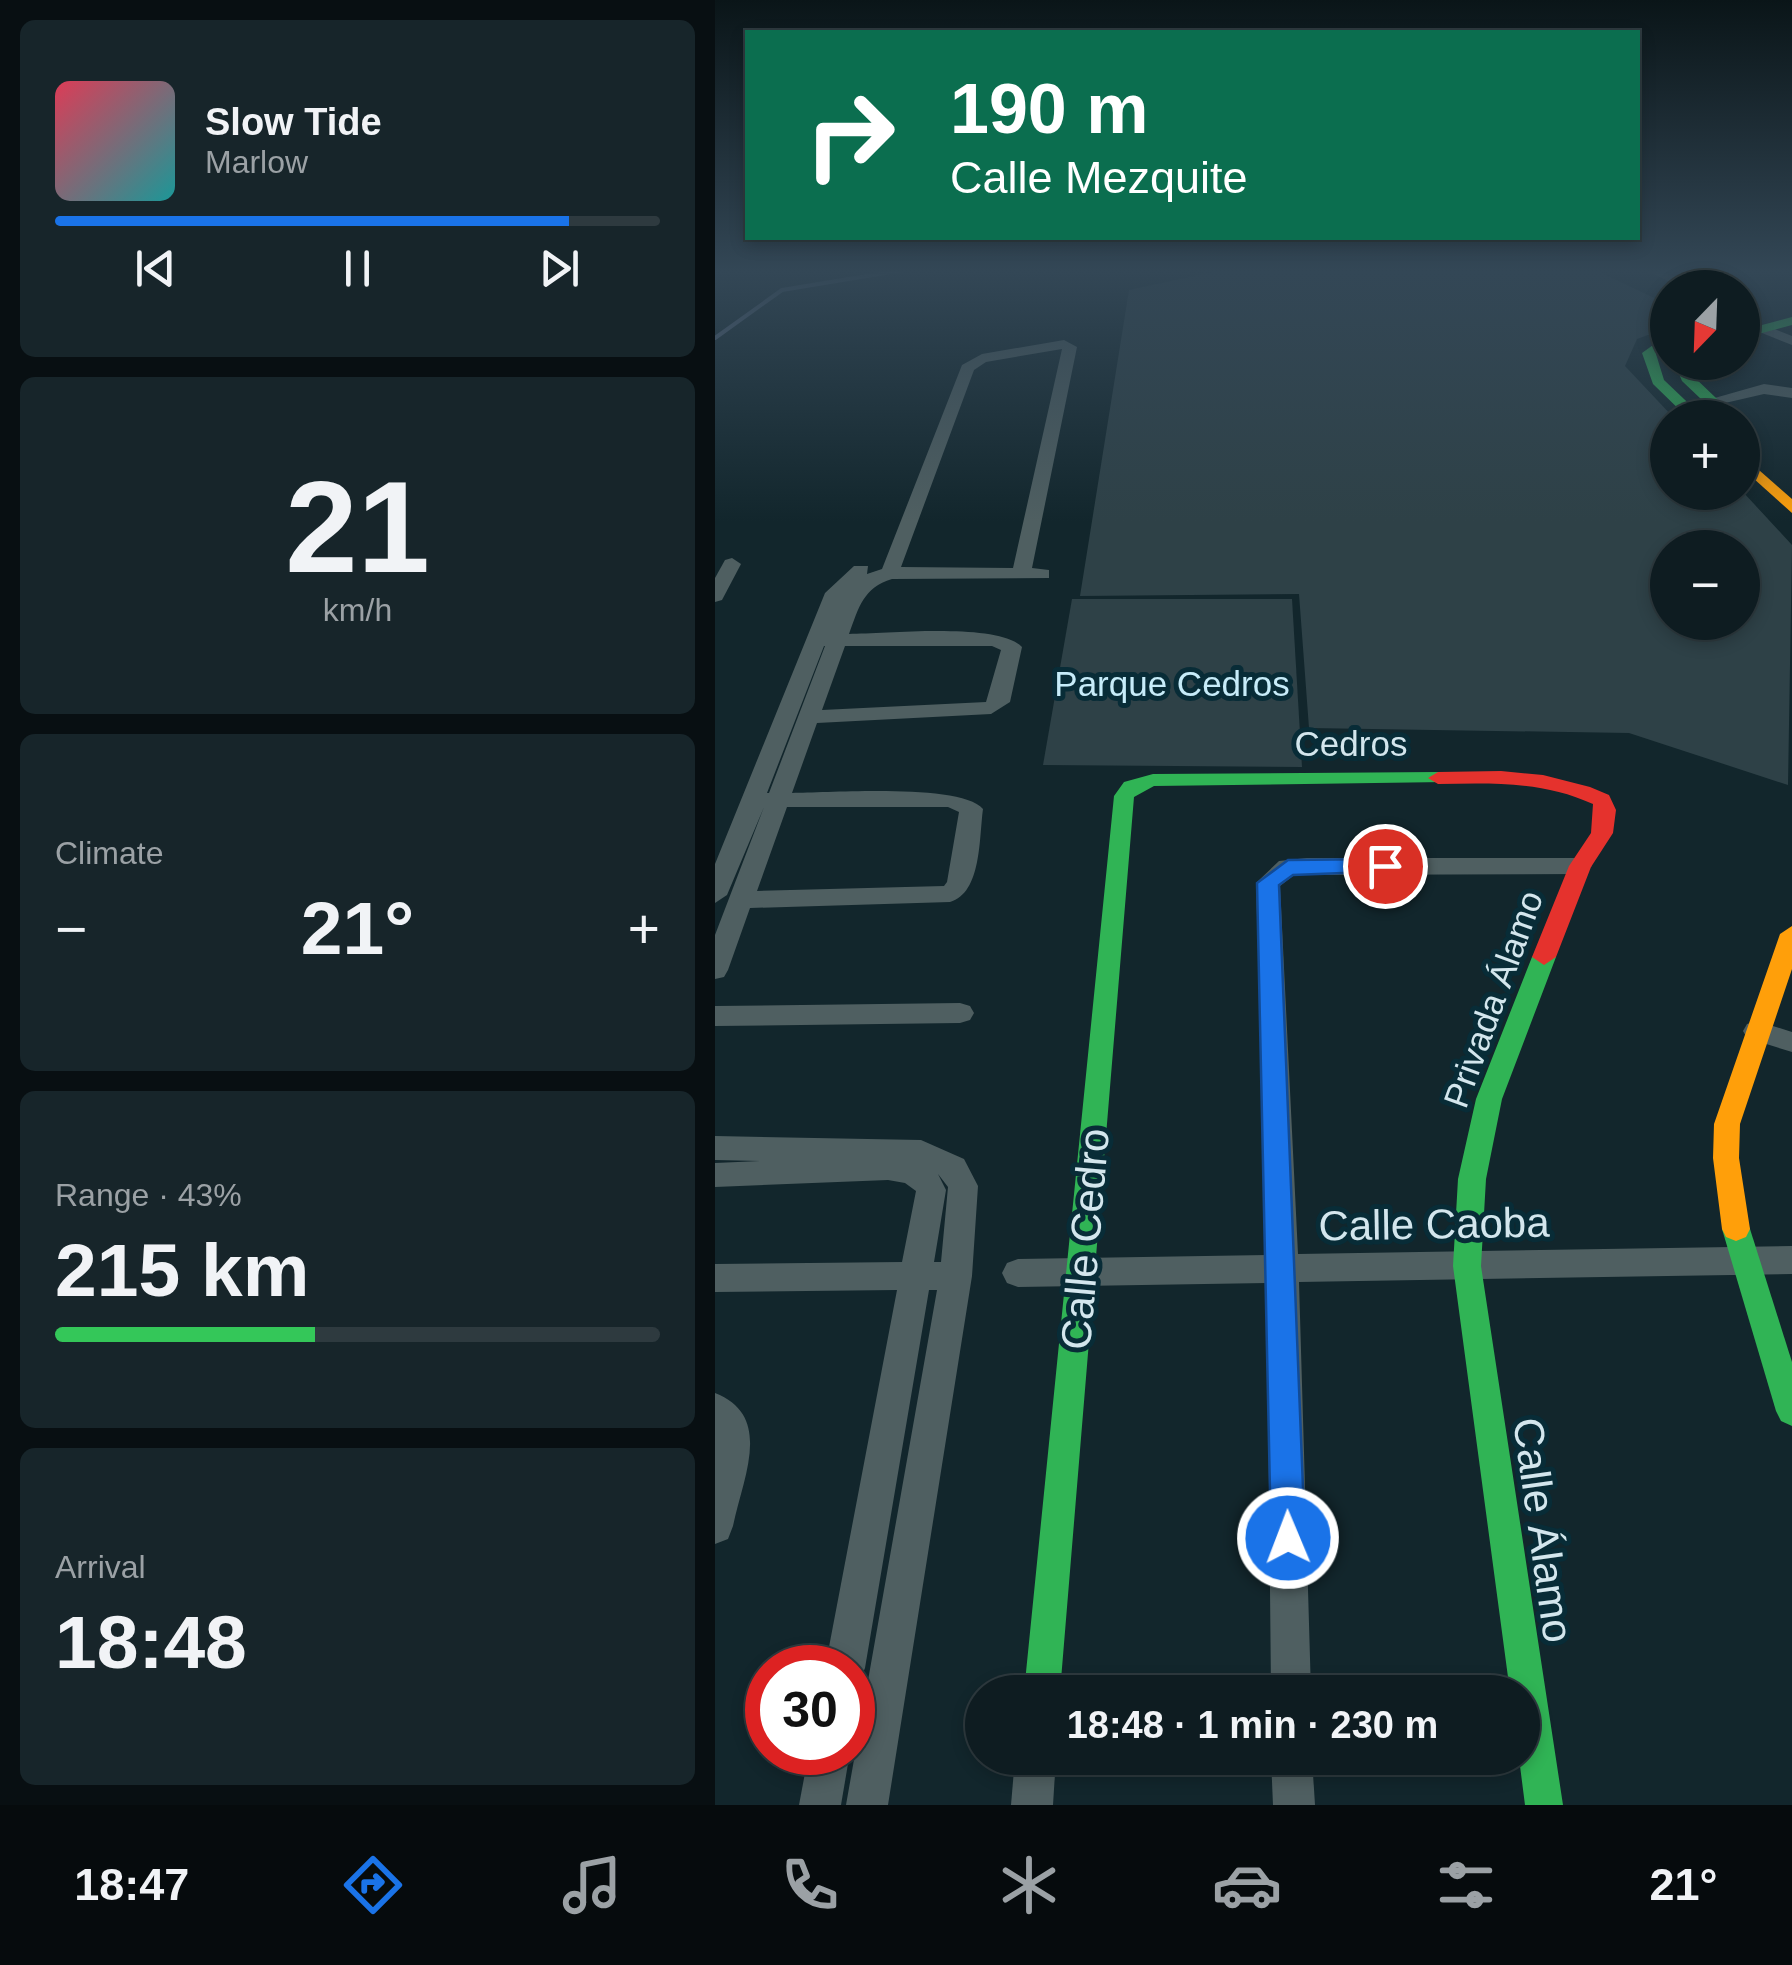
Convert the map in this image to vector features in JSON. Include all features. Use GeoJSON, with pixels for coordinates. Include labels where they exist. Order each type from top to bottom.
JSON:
{"type":"FeatureCollection","features":[{"type":"Feature","properties":{"kind":"street"},"geometry":{"type":"LineString","coordinates":[[715,970],[743,900],[766,800],[828,640],[853,594],[894,564],[967,368],[982,358],[1010,353]]}},
{"type":"Feature","properties":{"kind":"street"},"geometry":{"type":"LineString","coordinates":[[1021,574],[1068,353]]}},
{"type":"Feature","properties":{"kind":"street"},"geometry":{"type":"LineString","coordinates":[[1660,380],[1690,400]]}},
{"type":"Feature","properties":{"kind":"street"},"geometry":{"type":"LineString","coordinates":[[1731,400],[1764,389],[1792,394]]}},
{"type":"Feature","properties":{"kind":"street"},"geometry":{"type":"LineString","coordinates":[[1760,477],[1792,508]]}},
{"type":"Feature","properties":{"kind":"street"},"geometry":{"type":"LineString","coordinates":[[715,596],[732,564]]}},
{"type":"Feature","properties":{"kind":"street"},"geometry":{"type":"LineString","coordinates":[[894,564],[1042,574]]}},
{"type":"Feature","properties":{"kind":"street"},"geometry":{"type":"LineString","coordinates":[[715,896],[807,717],[828,640]]}},
{"type":"Feature","properties":{"kind":"street"},"geometry":{"type":"LineString","coordinates":[[807,717],[991,708],[999,702],[1012,647],[995,640],[828,640]]}},
{"type":"Feature","properties":{"kind":"street","name":"Cedros"},"geometry":{"type":"LineString","coordinates":[[1131,787],[1153,780],[1473,777],[1572,784]]}},
{"type":"Feature","properties":{"kind":"street","name":"Privada Álamo"},"geometry":{"type":"LineString","coordinates":[[1467,1266],[1472,1179],[1489,1099],[1580,866],[1602,833],[1606,810],[1601,800],[1572,784]]}},
{"type":"Feature","properties":{"kind":"street","name":"Calle Cedro"},"geometry":{"type":"LineString","coordinates":[[1045,1675],[1121,805],[1131,787]]}},
{"type":"Feature","properties":{"kind":"street"},"geometry":{"type":"LineString","coordinates":[[743,900],[950,894],[959,885],[971,809],[963,802],[766,800]]}},
{"type":"Feature","properties":{"kind":"street"},"geometry":{"type":"LineString","coordinates":[[1291,1675],[1283,1269],[1268,883],[1288,868],[1307,866],[1580,866]]}},
{"type":"Feature","properties":{"kind":"street"},"geometry":{"type":"LineString","coordinates":[[1792,934],[1727,1124],[1724,1150],[1747,1261],[1792,1411]]}},
{"type":"Feature","properties":{"kind":"street"},"geometry":{"type":"LineString","coordinates":[[715,1016],[961,1014]]}},
{"type":"Feature","properties":{"kind":"street"},"geometry":{"type":"LineString","coordinates":[[1760,1023],[1792,1023]]}},
{"type":"Feature","properties":{"kind":"street"},"geometry":{"type":"LineString","coordinates":[[1760,1023],[1792,1042]]}},
{"type":"Feature","properties":{"kind":"street"},"geometry":{"type":"LineString","coordinates":[[715,1148],[897,1148],[937,1156],[939,1173],[931,1190],[913,1277],[849,1645]]}},
{"type":"Feature","properties":{"kind":"street"},"geometry":{"type":"LineString","coordinates":[[715,1175],[889,1168],[939,1173],[963,1186],[955,1276],[867,1805]]}},
{"type":"Feature","properties":{"kind":"street","name":"Calle Caoba"},"geometry":{"type":"LineString","coordinates":[[1019,1273],[1792,1260]]}},
{"type":"Feature","properties":{"kind":"street","name":"Calle Álamo"},"geometry":{"type":"LineString","coordinates":[[1467,1266],[1543,1805]]}},
{"type":"Feature","properties":{"kind":"street"},"geometry":{"type":"LineString","coordinates":[[715,1278],[955,1276]]}},
{"type":"Feature","properties":{"kind":"street"},"geometry":{"type":"LineString","coordinates":[[715,1409],[728,1416],[735,1428],[715,1526]]}},
{"type":"Feature","properties":{"kind":"street"},"geometry":{"type":"LineString","coordinates":[[820,1805],[825,1775]]}},
{"type":"Feature","properties":{"kind":"street"},"geometry":{"type":"LineString","coordinates":[[1031,1805],[1034,1775]]}},
{"type":"Feature","properties":{"kind":"street"},"geometry":{"type":"LineString","coordinates":[[1293,1775],[1294,1805]]}},
{"type":"Feature","properties":{"kind":"green space"},"geometry":{"type":"Polygon","coordinates":[[[1119,353],[1631,353],[1625,366],[1657,400],[1650,400],[1650,510],[1760,510],[1792,545],[1788,785],[1629,733],[1309,728],[1299,594],[1080,596],[1119,353]]]}},
{"type":"Feature","properties":{"kind":"green space","name":"Parque Cedros"},"geometry":{"type":"Polygon","coordinates":[[[1072,599],[1292,599],[1302,767],[1043,765],[1072,599]]]}},
{"type":"Feature","properties":{"kind":"traffic: fast"},"geometry":{"type":"LineString","coordinates":[[1658,380],[1678,400]]}},
{"type":"Feature","properties":{"kind":"traffic: fast"},"geometry":{"type":"LineString","coordinates":[[1689,380],[1711,400]]}},
{"type":"Feature","properties":{"kind":"traffic: fast"},"geometry":{"type":"LineString","coordinates":[[1044,1675],[1124,796],[1131,787],[1153,780],[1438,778]]}},
{"type":"Feature","properties":{"kind":"traffic: fast"},"geometry":{"type":"LineString","coordinates":[[1544,957],[1489,1099],[1472,1179],[1467,1266],[1544,1805]]}},
{"type":"Feature","properties":{"kind":"traffic: fast"},"geometry":{"type":"LineString","coordinates":[[1736,1229],[1792,1411]]}},
{"type":"Feature","properties":{"kind":"traffic: slow"},"geometry":{"type":"LineString","coordinates":[[1760,477],[1792,508]]}},
{"type":"Feature","properties":{"kind":"traffic: slow"},"geometry":{"type":"LineString","coordinates":[[1736,1229],[1726,1158],[1727,1124],[1792,934]]}},
{"type":"Feature","properties":{"kind":"traffic: jam"},"geometry":{"type":"LineString","coordinates":[[1438,778],[1543,781],[1602,800],[1606,810],[1602,833],[1580,866],[1544,957]]}},
{"type":"Feature","properties":{"kind":"route"},"geometry":{"type":"LineString","coordinates":[[1288,1538],[1283,1269],[1268,883],[1276,873],[1288,868],[1385,866]]}}]}
